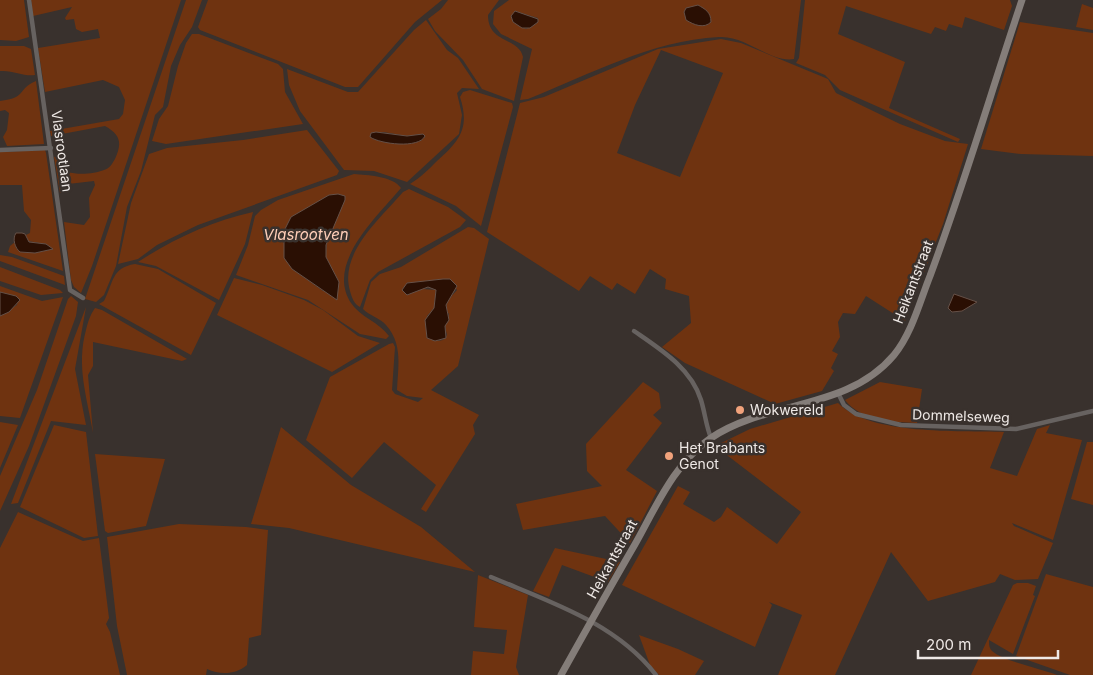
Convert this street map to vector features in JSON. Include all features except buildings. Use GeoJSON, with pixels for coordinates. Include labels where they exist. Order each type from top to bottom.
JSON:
{"type":"FeatureCollection","features":[{"type":"Feature","properties":{"kind":"street","name":"Vlasrootlaan"},"geometry":{"type":"LineString","coordinates":[[29,0],[70,290],[83,298]]}},
{"type":"Feature","properties":{"kind":"street","name":"Heikantstraat"},"geometry":{"type":"LineString","coordinates":[[562,675],[677,473],[694,452],[711,438],[743,422],[838,393],[864,381],[881,369],[896,352],[911,324],[945,236],[1022,0]]}},
{"type":"Feature","properties":{"kind":"street"},"geometry":{"type":"LineString","coordinates":[[0,150],[51,148]]}},
{"type":"Feature","properties":{"kind":"street"},"geometry":{"type":"LineString","coordinates":[[634,331],[679,364],[696,389],[702,402],[711,438]]}},
{"type":"Feature","properties":{"kind":"street","name":"Dommelseweg"},"geometry":{"type":"LineString","coordinates":[[838,393],[844,405],[856,414],[901,425],[1016,429],[1093,411]]}},
{"type":"Feature","properties":{"kind":"street"},"geometry":{"type":"LineString","coordinates":[[492,578],[592,621],[646,662],[656,675]]}},
{"type":"Feature","properties":{"kind":"shaded area"},"geometry":{"type":"Polygon","coordinates":[[[0,0],[24,0],[29,37],[16,41],[0,40],[0,0]]]}},
{"type":"Feature","properties":{"kind":"shaded area"},"geometry":{"type":"Polygon","coordinates":[[[31,0],[181,0],[92,266],[81,293],[74,287],[71,280],[64,222],[84,225],[90,217],[89,198],[95,185],[94,181],[68,184],[66,192],[60,193],[54,157],[60,156],[65,159],[65,169],[68,172],[81,174],[100,171],[109,167],[115,159],[119,148],[119,140],[105,126],[51,136],[50,131],[119,119],[123,114],[125,100],[119,87],[103,80],[45,92],[38,48],[100,38],[98,29],[82,32],[76,29],[74,19],[66,20],[65,18],[72,7],[33,16],[31,0]]]}},
{"type":"Feature","properties":{"kind":"shaded area"},"geometry":{"type":"Polygon","coordinates":[[[186,0],[202,0],[192,27],[180,45],[171,66],[163,107],[155,115],[141,171],[127,207],[116,266],[104,295],[96,302],[85,299],[186,0]]]}},
{"type":"Feature","properties":{"kind":"shaded area"},"geometry":{"type":"Polygon","coordinates":[[[208,0],[442,0],[415,22],[358,87],[345,87],[200,30],[198,27],[208,0]]]}},
{"type":"Feature","properties":{"kind":"shaded area"},"geometry":{"type":"Polygon","coordinates":[[[448,0],[499,0],[488,15],[489,24],[498,36],[516,46],[523,57],[514,101],[482,89],[463,60],[435,31],[428,19],[441,9],[448,0]]]}},
{"type":"Feature","properties":{"kind":"shaded area"},"geometry":{"type":"Polygon","coordinates":[[[509,0],[801,0],[794,59],[776,57],[739,40],[729,38],[719,37],[694,40],[669,45],[621,60],[528,99],[520,100],[532,49],[501,34],[493,24],[494,11],[509,0]],[[515,11],[513,22],[526,29],[536,24],[538,18],[515,11]]]}},
{"type":"Feature","properties":{"kind":"shaded area"},"geometry":{"type":"Polygon","coordinates":[[[805,0],[1010,0],[1012,6],[1004,30],[965,17],[962,28],[949,24],[946,31],[935,27],[931,34],[846,6],[838,34],[905,62],[889,108],[960,139],[958,142],[840,90],[825,75],[796,63],[799,58],[805,0]]]}},
{"type":"Feature","properties":{"kind":"shaded area"},"geometry":{"type":"Polygon","coordinates":[[[1082,4],[1093,8],[1093,30],[1076,27],[1082,4]]]}},
{"type":"Feature","properties":{"kind":"shaded area"},"geometry":{"type":"Polygon","coordinates":[[[426,20],[447,50],[458,58],[479,89],[462,88],[457,93],[462,115],[459,134],[407,182],[374,171],[344,170],[300,111],[289,85],[287,69],[348,92],[358,92],[414,30],[426,20]],[[384,132],[371,133],[373,139],[389,143],[421,141],[423,134],[407,136],[384,132]]]}},
{"type":"Feature","properties":{"kind":"shaded area"},"geometry":{"type":"Polygon","coordinates":[[[1020,22],[1093,33],[1093,156],[1021,154],[981,149],[1020,22]]]}},
{"type":"Feature","properties":{"kind":"shaded area"},"geometry":{"type":"Polygon","coordinates":[[[192,34],[199,34],[278,64],[283,69],[285,92],[303,124],[166,144],[152,141],[159,119],[168,106],[178,66],[186,43],[192,34]]]}},
{"type":"Feature","properties":{"kind":"shaded area"},"geometry":{"type":"Polygon","coordinates":[[[721,39],[741,43],[828,79],[836,93],[900,124],[945,141],[968,144],[943,224],[905,321],[866,296],[855,314],[843,313],[838,322],[840,337],[832,351],[838,354],[831,368],[834,371],[822,391],[775,404],[685,363],[662,347],[691,323],[689,296],[665,289],[666,279],[650,269],[635,294],[617,283],[612,290],[590,276],[579,291],[487,232],[520,103],[544,97],[658,49],[721,39]],[[661,50],[635,105],[617,153],[680,177],[723,73],[661,50]]]}},
{"type":"Feature","properties":{"kind":"shaded area"},"geometry":{"type":"Polygon","coordinates":[[[0,46],[24,46],[31,49],[35,75],[0,71],[0,46]]]}},
{"type":"Feature","properties":{"kind":"shaded area"},"geometry":{"type":"Polygon","coordinates":[[[36,81],[44,144],[7,146],[3,137],[7,130],[9,113],[5,110],[0,111],[0,101],[14,98],[36,81]]]}},
{"type":"Feature","properties":{"kind":"shaded area"},"geometry":{"type":"Polygon","coordinates":[[[470,90],[512,103],[513,107],[481,226],[456,206],[410,184],[428,170],[457,140],[461,133],[464,117],[460,97],[463,92],[470,90]]]}},
{"type":"Feature","properties":{"kind":"shaded area"},"geometry":{"type":"Polygon","coordinates":[[[307,130],[339,171],[337,175],[198,225],[157,245],[138,259],[118,264],[131,203],[149,154],[167,148],[243,140],[307,130]]]}},
{"type":"Feature","properties":{"kind":"shaded area"},"geometry":{"type":"Polygon","coordinates":[[[45,150],[63,271],[8,252],[10,246],[15,242],[16,248],[35,253],[52,249],[46,244],[28,241],[26,235],[30,233],[31,220],[24,211],[22,185],[0,185],[0,152],[45,150]]]}},
{"type":"Feature","properties":{"kind":"shaded area"},"geometry":{"type":"Polygon","coordinates":[[[354,174],[386,179],[401,188],[368,226],[358,241],[349,256],[345,272],[345,288],[351,303],[359,312],[385,331],[389,336],[386,339],[360,334],[308,300],[236,275],[248,245],[255,216],[278,200],[354,174]],[[329,195],[291,218],[287,225],[292,269],[323,291],[337,290],[339,282],[326,257],[329,195]]]}},
{"type":"Feature","properties":{"kind":"shaded area"},"geometry":{"type":"Polygon","coordinates":[[[409,189],[448,207],[466,220],[460,227],[378,272],[370,280],[360,307],[352,298],[350,291],[348,277],[350,263],[356,250],[373,225],[403,192],[409,189]]]}},
{"type":"Feature","properties":{"kind":"shaded area"},"geometry":{"type":"Polygon","coordinates":[[[253,212],[245,244],[219,300],[156,266],[138,262],[193,232],[223,220],[253,212]]]}},
{"type":"Feature","properties":{"kind":"shaded area"},"geometry":{"type":"Polygon","coordinates":[[[468,227],[474,228],[489,239],[458,366],[431,390],[479,415],[473,425],[475,434],[426,512],[421,509],[436,485],[384,442],[352,478],[306,440],[330,377],[389,344],[393,343],[395,347],[392,390],[395,394],[418,402],[423,398],[407,396],[397,390],[398,356],[395,340],[384,323],[363,309],[371,282],[380,274],[401,267],[468,227]],[[450,279],[422,289],[436,290],[434,308],[427,316],[438,341],[443,340],[447,335],[445,326],[449,314],[446,308],[457,290],[450,279]]]}},
{"type":"Feature","properties":{"kind":"shaded area"},"geometry":{"type":"Polygon","coordinates":[[[0,255],[12,257],[64,276],[65,285],[0,261],[0,255]]]}},
{"type":"Feature","properties":{"kind":"shaded area"},"geometry":{"type":"Polygon","coordinates":[[[135,264],[158,269],[216,303],[191,355],[99,304],[104,301],[117,272],[135,264]]]}},
{"type":"Feature","properties":{"kind":"shaded area"},"geometry":{"type":"Polygon","coordinates":[[[0,267],[60,290],[63,293],[41,295],[0,281],[0,267]]]}},
{"type":"Feature","properties":{"kind":"shaded area"},"geometry":{"type":"Polygon","coordinates":[[[234,278],[262,285],[304,300],[323,310],[358,336],[380,343],[332,372],[217,315],[234,278]]]}},
{"type":"Feature","properties":{"kind":"shaded area"},"geometry":{"type":"Polygon","coordinates":[[[0,286],[42,301],[63,297],[20,418],[0,416],[0,316],[17,305],[18,297],[0,292],[0,286]]]}},
{"type":"Feature","properties":{"kind":"shaded area"},"geometry":{"type":"Polygon","coordinates":[[[71,296],[78,302],[76,316],[29,446],[0,511],[0,476],[37,390],[68,299],[71,296]]]}},
{"type":"Feature","properties":{"kind":"shaded area"},"geometry":{"type":"Polygon","coordinates":[[[86,307],[75,369],[86,425],[51,421],[18,503],[11,504],[86,307]]]}},
{"type":"Feature","properties":{"kind":"shaded area"},"geometry":{"type":"Polygon","coordinates":[[[95,308],[102,310],[187,359],[182,361],[93,342],[93,366],[88,375],[93,433],[82,369],[82,356],[87,327],[90,316],[95,308]]]}},
{"type":"Feature","properties":{"kind":"shaded area"},"geometry":{"type":"Polygon","coordinates":[[[643,382],[659,393],[661,408],[653,415],[662,423],[626,470],[657,491],[630,543],[605,516],[523,530],[516,504],[602,486],[587,471],[586,444],[643,382]]]}},
{"type":"Feature","properties":{"kind":"shaded area"},"geometry":{"type":"Polygon","coordinates":[[[880,382],[922,389],[917,423],[888,421],[868,416],[852,407],[845,400],[880,382]]]}},
{"type":"Feature","properties":{"kind":"shaded area"},"geometry":{"type":"Polygon","coordinates":[[[838,403],[853,414],[871,421],[893,426],[940,431],[1004,432],[990,468],[1017,476],[1037,429],[1050,425],[1046,433],[1082,440],[1053,540],[1012,523],[1014,526],[1053,543],[1038,579],[1015,580],[1000,574],[995,582],[928,601],[891,552],[835,675],[778,675],[802,615],[769,602],[772,605],[755,647],[622,585],[678,486],[690,492],[683,504],[714,522],[721,517],[727,507],[777,544],[801,512],[715,446],[750,429],[838,403]]]}},
{"type":"Feature","properties":{"kind":"shaded area"},"geometry":{"type":"Polygon","coordinates":[[[0,422],[18,425],[0,468],[0,422]]]}},
{"type":"Feature","properties":{"kind":"shaded area"},"geometry":{"type":"Polygon","coordinates":[[[54,425],[86,432],[98,536],[84,538],[20,507],[54,425]]]}},
{"type":"Feature","properties":{"kind":"shaded area"},"geometry":{"type":"Polygon","coordinates":[[[281,427],[351,485],[421,527],[475,572],[289,528],[251,524],[281,427]]]}},
{"type":"Feature","properties":{"kind":"shaded area"},"geometry":{"type":"Polygon","coordinates":[[[1087,442],[1093,442],[1093,505],[1071,499],[1087,442]]]}},
{"type":"Feature","properties":{"kind":"shaded area"},"geometry":{"type":"Polygon","coordinates":[[[95,454],[165,459],[146,526],[108,533],[105,531],[95,454]]]}},
{"type":"Feature","properties":{"kind":"shaded area"},"geometry":{"type":"Polygon","coordinates":[[[18,512],[83,541],[99,538],[109,618],[106,624],[110,632],[120,675],[0,675],[0,548],[18,512]]]}},
{"type":"Feature","properties":{"kind":"shaded area"},"geometry":{"type":"Polygon","coordinates":[[[179,524],[246,527],[268,530],[261,635],[249,638],[247,665],[238,671],[222,673],[207,669],[206,675],[127,675],[117,626],[107,537],[179,524]]]}},
{"type":"Feature","properties":{"kind":"shaded area"},"geometry":{"type":"Polygon","coordinates":[[[555,548],[620,562],[608,582],[562,565],[549,597],[533,591],[555,548]]]}},
{"type":"Feature","properties":{"kind":"shaded area"},"geometry":{"type":"Polygon","coordinates":[[[1046,574],[1093,587],[1093,675],[1070,675],[1016,656],[1046,574]]]}},
{"type":"Feature","properties":{"kind":"shaded area"},"geometry":{"type":"Polygon","coordinates":[[[478,575],[528,595],[516,667],[519,675],[471,675],[473,651],[504,654],[507,630],[474,627],[478,575]]]}},
{"type":"Feature","properties":{"kind":"shaded area"},"geometry":{"type":"Polygon","coordinates":[[[1028,583],[1036,586],[1033,595],[1035,596],[1013,654],[989,640],[990,649],[997,655],[1057,675],[971,675],[1013,585],[1028,583]]]}},
{"type":"Feature","properties":{"kind":"shaded area"},"geometry":{"type":"Polygon","coordinates":[[[639,635],[704,661],[695,675],[659,675],[650,665],[639,635]]]}},
{"type":"Feature","properties":{"kind":"water"},"geometry":{"type":"Polygon","coordinates":[[[698,5],[709,13],[711,22],[708,24],[699,26],[686,20],[684,12],[686,8],[698,5]]]}},
{"type":"Feature","properties":{"kind":"water"},"geometry":{"type":"Polygon","coordinates":[[[515,11],[538,19],[538,22],[530,28],[522,28],[513,22],[511,16],[515,11]]]}},
{"type":"Feature","properties":{"kind":"water"},"geometry":{"type":"Polygon","coordinates":[[[371,133],[407,136],[423,134],[425,136],[415,143],[399,144],[382,142],[370,137],[371,133]]]}},
{"type":"Feature","properties":{"kind":"water","name":"Vlasrootven"},"geometry":{"type":"Polygon","coordinates":[[[338,194],[345,196],[345,200],[326,245],[326,257],[339,282],[337,300],[292,269],[284,258],[284,231],[291,217],[329,195],[338,194]]]}},
{"type":"Feature","properties":{"kind":"water"},"geometry":{"type":"Polygon","coordinates":[[[16,233],[25,234],[29,242],[46,244],[53,249],[35,253],[20,252],[15,246],[14,238],[16,233]]]}},
{"type":"Feature","properties":{"kind":"water"},"geometry":{"type":"Polygon","coordinates":[[[450,279],[457,286],[446,305],[449,320],[445,326],[446,338],[435,341],[427,338],[425,320],[434,308],[436,290],[428,287],[407,295],[402,290],[407,283],[450,279]]]}},
{"type":"Feature","properties":{"kind":"water"},"geometry":{"type":"Polygon","coordinates":[[[0,292],[16,296],[20,300],[9,312],[0,316],[0,292]]]}},
{"type":"Feature","properties":{"kind":"water"},"geometry":{"type":"Polygon","coordinates":[[[954,294],[977,302],[962,311],[952,312],[948,308],[954,294]]]}},
{"type":"Feature","properties":{"kind":"place","name":"Wokwereld"},"geometry":{"type":"Point","coordinates":[740,410]}},
{"type":"Feature","properties":{"kind":"place","name":"Het Brabants Genot"},"geometry":{"type":"Point","coordinates":[669,456]}}]}
